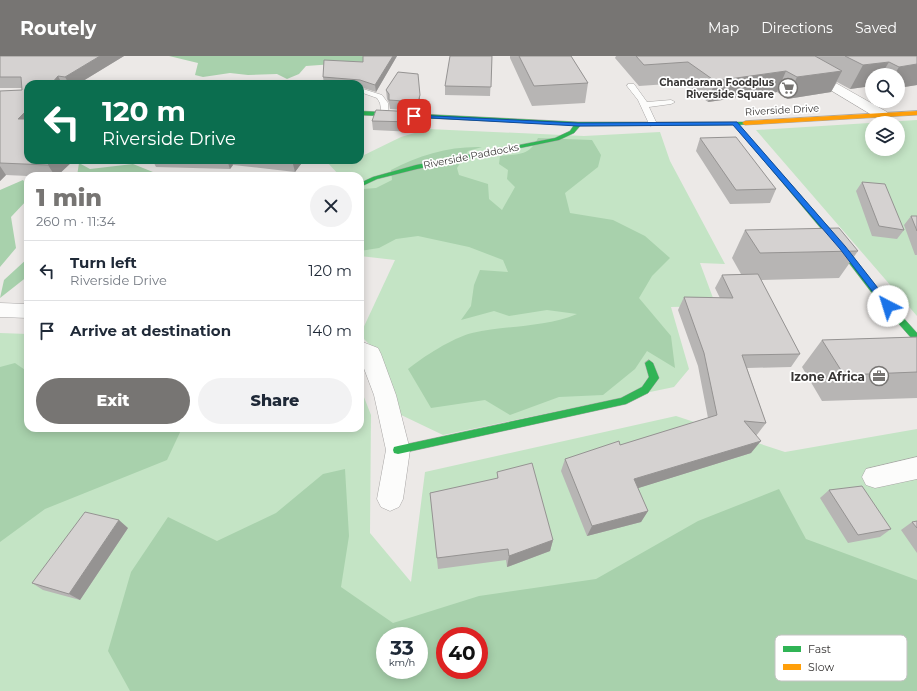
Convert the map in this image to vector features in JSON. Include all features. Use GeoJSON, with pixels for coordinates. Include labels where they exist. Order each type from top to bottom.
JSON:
{"type":"FeatureCollection","features":[{"type":"Feature","properties":{"kind":"street"},"geometry":{"type":"LineString","coordinates":[[780,56],[882,115]]}},
{"type":"Feature","properties":{"kind":"street","name":"Riverside Drive"},"geometry":{"type":"LineString","coordinates":[[364,113],[578,124],[653,124],[735,123],[917,113]]}},
{"type":"Feature","properties":{"kind":"street"},"geometry":{"type":"LineString","coordinates":[[735,123],[842,248],[878,294],[917,339]]}},
{"type":"Feature","properties":{"kind":"street","name":"Riverside Paddocks"},"geometry":{"type":"LineString","coordinates":[[364,182],[416,166],[557,139],[572,132],[578,124]]}},
{"type":"Feature","properties":{"kind":"street"},"geometry":{"type":"LineString","coordinates":[[0,310],[24,311]]}},
{"type":"Feature","properties":{"kind":"street"},"geometry":{"type":"LineString","coordinates":[[364,351],[370,354],[385,395],[398,450],[390,499]]}},
{"type":"Feature","properties":{"kind":"street"},"geometry":{"type":"LineString","coordinates":[[398,450],[623,401],[644,390],[654,378],[649,363]]}},
{"type":"Feature","properties":{"kind":"street"},"geometry":{"type":"LineString","coordinates":[[876,476],[917,468]]}},
{"type":"Feature","properties":{"kind":"lane"},"geometry":{"type":"LineString","coordinates":[[631,86],[645,105],[653,124]]}},
{"type":"Feature","properties":{"kind":"lane"},"geometry":{"type":"LineString","coordinates":[[364,91],[381,96],[384,100],[386,115]]}},
{"type":"Feature","properties":{"kind":"lane"},"geometry":{"type":"LineString","coordinates":[[645,105],[671,102]]}},
{"type":"Feature","properties":{"kind":"green space"},"geometry":{"type":"Polygon","coordinates":[[[169,56],[389,56],[390,60],[306,66],[299,74],[287,79],[277,74],[248,75],[230,73],[203,77],[195,75],[198,63],[169,56]]]}},
{"type":"Feature","properties":{"kind":"green space"},"geometry":{"type":"Polygon","coordinates":[[[917,120],[917,316],[756,130],[865,123],[865,156],[905,156],[905,121],[917,120]]]}},
{"type":"Feature","properties":{"kind":"green space"},"geometry":{"type":"Polygon","coordinates":[[[428,129],[584,136],[660,132],[670,161],[725,264],[700,263],[716,306],[671,307],[689,369],[674,387],[443,435],[397,413],[380,355],[364,339],[364,326],[395,260],[364,256],[364,172],[336,172],[329,164],[364,164],[364,155],[401,137],[428,129]]]}},
{"type":"Feature","properties":{"kind":"green space"},"geometry":{"type":"Polygon","coordinates":[[[538,138],[592,140],[601,155],[598,167],[565,193],[570,213],[613,220],[645,236],[670,258],[652,276],[639,298],[671,336],[675,368],[647,351],[635,369],[603,395],[559,397],[510,415],[485,400],[431,408],[408,369],[447,343],[464,335],[485,330],[551,322],[577,314],[547,310],[509,316],[494,311],[461,320],[471,306],[474,285],[480,270],[508,272],[503,260],[469,247],[418,236],[396,239],[379,248],[364,250],[364,189],[376,188],[392,180],[391,170],[435,152],[458,148],[482,147],[468,151],[457,168],[459,175],[488,184],[489,199],[502,210],[515,187],[507,179],[508,170],[499,164],[500,156],[523,153],[535,144],[538,138]]]}},
{"type":"Feature","properties":{"kind":"green space"},"geometry":{"type":"Polygon","coordinates":[[[79,164],[90,169],[133,164],[153,172],[78,172],[79,164]]]}},
{"type":"Feature","properties":{"kind":"green space"},"geometry":{"type":"Polygon","coordinates":[[[23,180],[24,181],[24,203],[11,217],[16,248],[0,267],[0,190],[23,180]]]}},
{"type":"Feature","properties":{"kind":"green space"},"geometry":{"type":"Polygon","coordinates":[[[24,262],[24,279],[0,298],[4,280],[24,262]]]}},
{"type":"Feature","properties":{"kind":"green space"},"geometry":{"type":"Polygon","coordinates":[[[0,333],[24,334],[24,432],[364,432],[364,397],[371,415],[370,533],[411,582],[425,472],[676,416],[785,452],[917,429],[917,691],[0,691],[0,333]]]}},
{"type":"Feature","properties":{"kind":"green space"},"geometry":{"type":"Polygon","coordinates":[[[15,363],[24,369],[24,432],[180,432],[167,460],[45,509],[0,542],[0,367],[15,363]]]}},
{"type":"Feature","properties":{"kind":"green space"},"geometry":{"type":"Polygon","coordinates":[[[345,469],[349,536],[341,587],[393,623],[479,596],[596,579],[698,521],[779,489],[806,539],[917,580],[917,691],[130,691],[108,651],[131,572],[168,517],[217,541],[276,513],[323,474],[345,469]]]}},
{"type":"Feature","properties":{"kind":"building"},"geometry":{"type":"Polygon","coordinates":[[[0,56],[100,56],[65,77],[58,76],[54,80],[24,80],[24,113],[18,119],[24,119],[24,164],[0,163],[0,91],[22,90],[21,77],[0,77],[0,56]]]}},
{"type":"Feature","properties":{"kind":"building"},"geometry":{"type":"Polygon","coordinates":[[[363,56],[393,56],[375,85],[364,81],[364,80],[323,77],[324,60],[363,62],[363,56]]]}},
{"type":"Feature","properties":{"kind":"building"},"geometry":{"type":"Polygon","coordinates":[[[450,56],[492,56],[491,87],[445,86],[450,56]]]}},
{"type":"Feature","properties":{"kind":"building"},"geometry":{"type":"Polygon","coordinates":[[[519,56],[571,56],[588,83],[534,86],[519,56]]]}},
{"type":"Feature","properties":{"kind":"building"},"geometry":{"type":"Polygon","coordinates":[[[636,56],[815,56],[842,71],[797,77],[786,71],[715,81],[688,62],[644,65],[636,56]]]}},
{"type":"Feature","properties":{"kind":"building"},"geometry":{"type":"Polygon","coordinates":[[[845,56],[917,56],[917,64],[899,67],[889,62],[863,65],[845,56]]]}},
{"type":"Feature","properties":{"kind":"building"},"geometry":{"type":"Polygon","coordinates":[[[398,72],[418,74],[420,95],[418,102],[389,100],[389,94],[386,90],[398,72]]]}},
{"type":"Feature","properties":{"kind":"building"},"geometry":{"type":"Polygon","coordinates":[[[376,110],[416,112],[413,122],[372,121],[376,110]]]}},
{"type":"Feature","properties":{"kind":"building"},"geometry":{"type":"Polygon","coordinates":[[[736,137],[776,189],[736,190],[700,138],[736,137]]]}},
{"type":"Feature","properties":{"kind":"building"},"geometry":{"type":"Polygon","coordinates":[[[24,164],[49,164],[48,165],[24,164]]]}},
{"type":"Feature","properties":{"kind":"building"},"geometry":{"type":"Polygon","coordinates":[[[862,182],[885,184],[904,230],[879,226],[862,182]]]}},
{"type":"Feature","properties":{"kind":"building"},"geometry":{"type":"Polygon","coordinates":[[[911,216],[917,216],[917,231],[911,216]]]}},
{"type":"Feature","properties":{"kind":"building"},"geometry":{"type":"Polygon","coordinates":[[[839,228],[858,251],[760,253],[745,230],[839,228]]]}},
{"type":"Feature","properties":{"kind":"building"},"geometry":{"type":"Polygon","coordinates":[[[758,274],[800,354],[742,355],[766,423],[744,421],[761,441],[634,479],[648,511],[592,526],[565,459],[619,441],[620,445],[717,415],[704,353],[684,297],[733,298],[722,275],[758,274]]]}},
{"type":"Feature","properties":{"kind":"building"},"geometry":{"type":"Polygon","coordinates":[[[917,337],[917,372],[844,375],[822,340],[917,337]]]}},
{"type":"Feature","properties":{"kind":"building"},"geometry":{"type":"Polygon","coordinates":[[[532,463],[553,540],[509,556],[508,549],[437,558],[430,493],[498,478],[497,472],[532,463]]]}},
{"type":"Feature","properties":{"kind":"building"},"geometry":{"type":"Polygon","coordinates":[[[862,486],[891,529],[858,535],[829,490],[862,486]]]}},
{"type":"Feature","properties":{"kind":"building"},"geometry":{"type":"Polygon","coordinates":[[[85,512],[119,520],[69,594],[32,583],[85,512]]]}},
{"type":"Feature","properties":{"kind":"building"},"geometry":{"type":"Polygon","coordinates":[[[917,521],[917,528],[912,522],[917,521]]]}},
{"type":"Feature","properties":{"kind":"traffic: fast"},"geometry":{"type":"LineString","coordinates":[[364,113],[578,124],[745,123]]}},
{"type":"Feature","properties":{"kind":"traffic: fast"},"geometry":{"type":"LineString","coordinates":[[735,123],[842,248],[878,295],[917,339]]}},
{"type":"Feature","properties":{"kind":"traffic: fast"},"geometry":{"type":"LineString","coordinates":[[364,183],[375,178],[416,167],[557,139],[572,132],[578,124]]}},
{"type":"Feature","properties":{"kind":"traffic: fast"},"geometry":{"type":"LineString","coordinates":[[398,450],[623,401],[645,390],[654,378],[649,363]]}},
{"type":"Feature","properties":{"kind":"traffic: slow"},"geometry":{"type":"LineString","coordinates":[[745,123],[917,113]]}},
{"type":"Feature","properties":{"kind":"place","name":"Chandarana Foodplus Riverside Square"},"geometry":{"type":"Point","coordinates":[788,88]}},
{"type":"Feature","properties":{"kind":"place","name":"Izone Africa"},"geometry":{"type":"Point","coordinates":[879,376]}},
{"type":"Feature","properties":{"kind":"route"},"geometry":{"type":"LineString","coordinates":[[414,116],[578,124],[735,123],[842,248],[888,306]]}}]}
